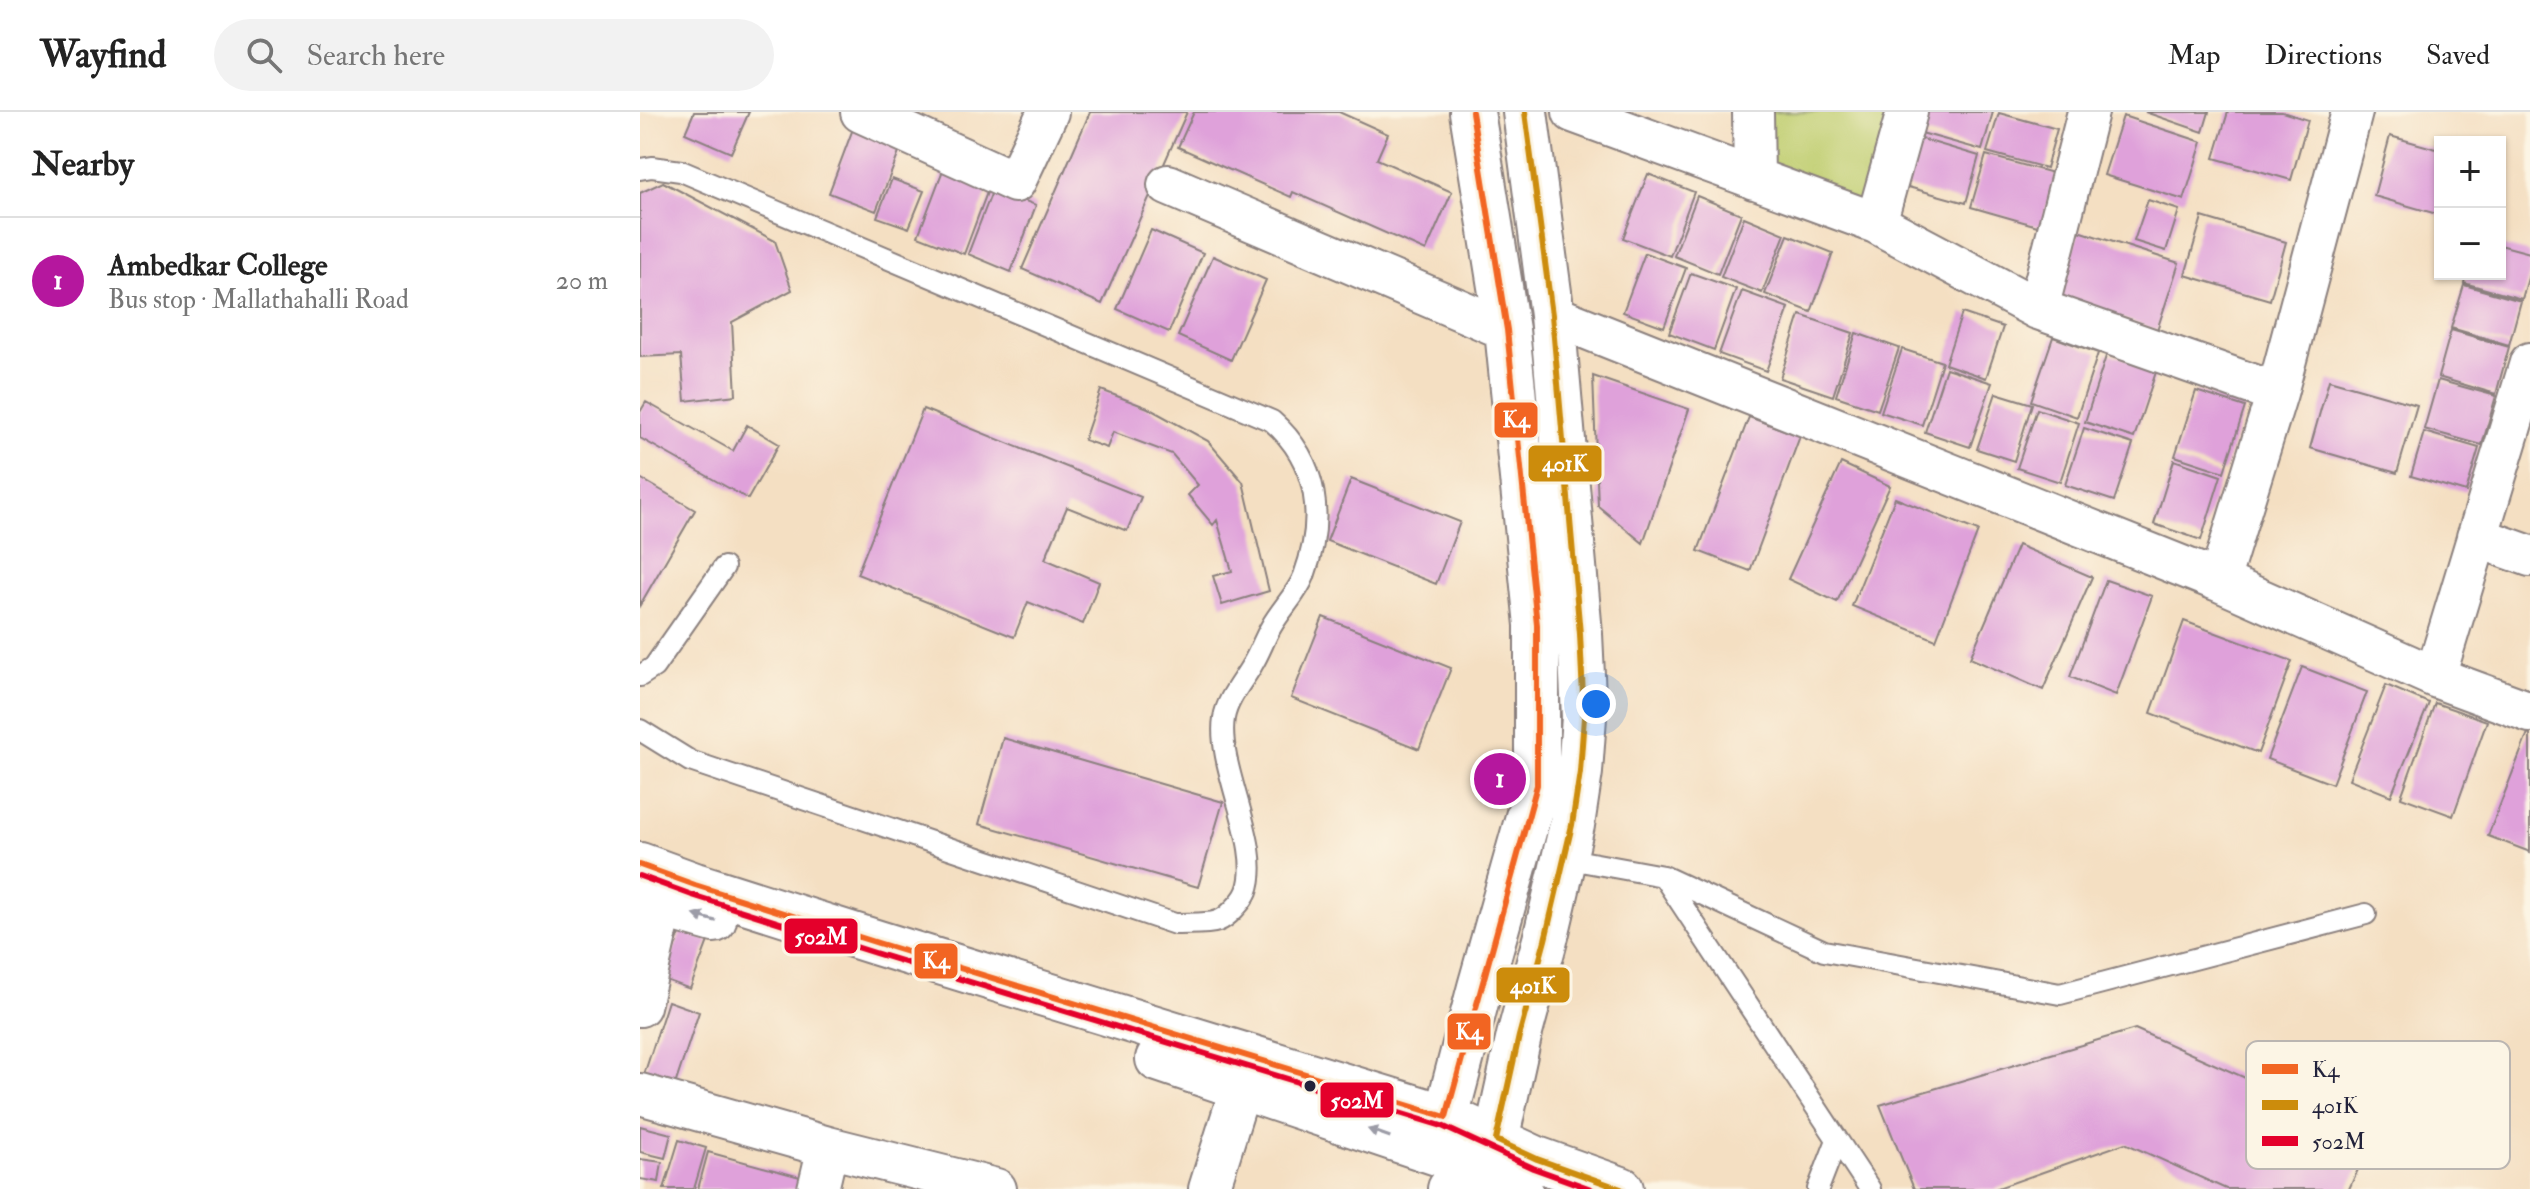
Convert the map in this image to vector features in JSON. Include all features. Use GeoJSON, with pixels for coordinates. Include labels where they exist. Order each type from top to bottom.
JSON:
{"type":"FeatureCollection","features":[{"type":"Feature","properties":{"kind":"main road"},"geometry":{"type":"LineString","coordinates":[[1458,1160],[1480,987],[1537,785],[1537,625],[1507,330],[1472,112]]}},
{"type":"Feature","properties":{"kind":"main road"},"geometry":{"type":"LineString","coordinates":[[1458,1160],[1519,1036],[1564,858],[1580,772],[1584,717],[1580,634],[1552,315],[1525,112]]}},
{"type":"Feature","properties":{"kind":"main road"},"geometry":{"type":"LineString","coordinates":[[640,865],[878,943],[1458,1160],[1520,1189]]}},
{"type":"Feature","properties":{"kind":"main road"},"geometry":{"type":"LineString","coordinates":[[651,902],[903,975],[1458,1160],[1537,1159],[1621,1189]]}},
{"type":"Feature","properties":{"kind":"street"},"geometry":{"type":"LineString","coordinates":[[861,112],[1015,182],[1048,112]]}},
{"type":"Feature","properties":{"kind":"street"},"geometry":{"type":"LineString","coordinates":[[1573,112],[1876,223],[2038,309],[2277,393]]}},
{"type":"Feature","properties":{"kind":"street"},"geometry":{"type":"LineString","coordinates":[[1753,112],[1754,179]]}},
{"type":"Feature","properties":{"kind":"street"},"geometry":{"type":"LineString","coordinates":[[1876,223],[1907,112]]}},
{"type":"Feature","properties":{"kind":"street"},"geometry":{"type":"LineString","coordinates":[[2038,309],[2088,112]]}},
{"type":"Feature","properties":{"kind":"street"},"geometry":{"type":"LineString","coordinates":[[2219,581],[2277,393],[2352,112]]}},
{"type":"Feature","properties":{"kind":"street"},"geometry":{"type":"LineString","coordinates":[[1168,185],[1507,330]]}},
{"type":"Feature","properties":{"kind":"street"},"geometry":{"type":"LineString","coordinates":[[1552,315],[2219,581],[2435,677],[2530,712]]}},
{"type":"Feature","properties":{"kind":"street"},"geometry":{"type":"LineString","coordinates":[[2435,677],[2477,537],[2523,412],[2530,363]]}},
{"type":"Feature","properties":{"kind":"street"},"geometry":{"type":"LineString","coordinates":[[2477,537],[2530,556]]}},
{"type":"Feature","properties":{"kind":"street"},"geometry":{"type":"LineString","coordinates":[[640,1006],[651,902]]}},
{"type":"Feature","properties":{"kind":"street"},"geometry":{"type":"LineString","coordinates":[[1209,1189],[1241,1087]]}},
{"type":"Feature","properties":{"kind":"street"},"geometry":{"type":"LineString","coordinates":[[640,1094],[828,1147],[996,1189]]}},
{"type":"Feature","properties":{"kind":"street"},"geometry":{"type":"LineString","coordinates":[[818,1189],[828,1147]]}},
{"type":"Feature","properties":{"kind":"lane"},"geometry":{"type":"LineString","coordinates":[[640,169],[652,167],[681,171],[1272,421],[1288,435],[1299,451],[1309,471],[1316,498],[1312,544],[1303,577],[1272,625],[1224,716],[1224,737],[1250,870],[1247,891],[1219,921],[1175,924],[690,761],[640,730]]}},
{"type":"Feature","properties":{"kind":"lane"},"geometry":{"type":"LineString","coordinates":[[640,676],[654,667],[724,567]]}},
{"type":"Feature","properties":{"kind":"lane"},"geometry":{"type":"LineString","coordinates":[[1564,858],[1663,876],[1824,951],[2060,994],[2366,914]]}},
{"type":"Feature","properties":{"kind":"lane"},"geometry":{"type":"LineString","coordinates":[[1663,876],[1870,1189]]}},
{"type":"Feature","properties":{"kind":"lane"},"geometry":{"type":"LineString","coordinates":[[1818,1189],[1837,1140]]}},
{"type":"Feature","properties":{"kind":"green space"},"geometry":{"type":"Polygon","coordinates":[[[1768,112],[1894,112],[1861,232],[1769,191],[1768,112]]]}},
{"type":"Feature","properties":{"kind":"building"},"geometry":{"type":"Polygon","coordinates":[[[694,112],[749,112],[731,153],[685,133],[694,112]]]}},
{"type":"Feature","properties":{"kind":"building"},"geometry":{"type":"Polygon","coordinates":[[[1090,112],[1187,112],[1102,304],[1022,269],[1090,112]]]}},
{"type":"Feature","properties":{"kind":"building"},"geometry":{"type":"Polygon","coordinates":[[[1194,112],[1339,112],[1388,134],[1377,159],[1452,192],[1426,251],[1293,192],[1291,197],[1178,147],[1194,112]]]}},
{"type":"Feature","properties":{"kind":"building"},"geometry":{"type":"Polygon","coordinates":[[[1924,112],[1993,112],[1982,150],[1918,132],[1924,112]]]}},
{"type":"Feature","properties":{"kind":"building"},"geometry":{"type":"Polygon","coordinates":[[[2145,112],[2209,112],[2203,132],[2145,112]]]}},
{"type":"Feature","properties":{"kind":"building"},"geometry":{"type":"Polygon","coordinates":[[[2228,112],[2282,112],[2308,120],[2291,180],[2214,158],[2228,112]]]}},
{"type":"Feature","properties":{"kind":"building"},"geometry":{"type":"Polygon","coordinates":[[[1999,113],[2057,129],[2046,168],[1987,152],[1999,113]]]}},
{"type":"Feature","properties":{"kind":"building"},"geometry":{"type":"Polygon","coordinates":[[[2123,116],[2202,142],[2184,200],[2104,175],[2123,116]]]}},
{"type":"Feature","properties":{"kind":"building"},"geometry":{"type":"Polygon","coordinates":[[[854,126],[902,145],[876,211],[829,193],[854,126]]]}},
{"type":"Feature","properties":{"kind":"building"},"geometry":{"type":"Polygon","coordinates":[[[2390,136],[2434,148],[2434,213],[2374,196],[2390,136]]]}},
{"type":"Feature","properties":{"kind":"building"},"geometry":{"type":"Polygon","coordinates":[[[1915,137],[1979,156],[1966,203],[1901,185],[1915,137]]]}},
{"type":"Feature","properties":{"kind":"building"},"geometry":{"type":"Polygon","coordinates":[[[1986,155],[2056,174],[2041,227],[1971,207],[1986,155]]]}},
{"type":"Feature","properties":{"kind":"building"},"geometry":{"type":"Polygon","coordinates":[[[943,170],[989,187],[964,254],[918,236],[943,170]]]}},
{"type":"Feature","properties":{"kind":"building"},"geometry":{"type":"Polygon","coordinates":[[[1648,174],[1694,192],[1670,256],[1623,238],[1648,174]]]}},
{"type":"Feature","properties":{"kind":"building"},"geometry":{"type":"Polygon","coordinates":[[[892,179],[924,191],[909,228],[877,217],[892,179]]]}},
{"type":"Feature","properties":{"kind":"building"},"geometry":{"type":"Polygon","coordinates":[[[663,182],[775,241],[792,290],[732,322],[736,395],[685,401],[681,355],[640,357],[640,193],[663,182]]]}},
{"type":"Feature","properties":{"kind":"building"},"geometry":{"type":"Polygon","coordinates":[[[993,189],[1036,205],[1011,272],[968,254],[993,189]]]}},
{"type":"Feature","properties":{"kind":"building"},"geometry":{"type":"Polygon","coordinates":[[[1697,196],[1741,214],[1718,274],[1674,256],[1697,196]]]}},
{"type":"Feature","properties":{"kind":"building"},"geometry":{"type":"Polygon","coordinates":[[[2148,200],[2179,210],[2166,251],[2134,241],[2148,200]]]}},
{"type":"Feature","properties":{"kind":"building"},"geometry":{"type":"Polygon","coordinates":[[[1744,217],[1785,234],[1762,293],[1721,277],[1744,217]]]}},
{"type":"Feature","properties":{"kind":"building"},"geometry":{"type":"Polygon","coordinates":[[[2202,217],[2286,242],[2270,300],[2185,275],[2202,217]]]}},
{"type":"Feature","properties":{"kind":"building"},"geometry":{"type":"Polygon","coordinates":[[[1151,230],[1203,253],[1169,332],[1117,309],[1151,230]]]}},
{"type":"Feature","properties":{"kind":"building"},"geometry":{"type":"Polygon","coordinates":[[[2079,231],[2179,263],[2157,330],[2058,298],[2079,231]]]}},
{"type":"Feature","properties":{"kind":"building"},"geometry":{"type":"Polygon","coordinates":[[[1788,235],[1833,253],[1811,312],[1765,294],[1788,235]]]}},
{"type":"Feature","properties":{"kind":"building"},"geometry":{"type":"Polygon","coordinates":[[[2506,247],[2530,253],[2530,271],[2522,299],[2464,283],[2465,280],[2506,280],[2506,247]]]}},
{"type":"Feature","properties":{"kind":"building"},"geometry":{"type":"Polygon","coordinates":[[[1645,253],[1686,268],[1664,327],[1623,312],[1645,253]]]}},
{"type":"Feature","properties":{"kind":"building"},"geometry":{"type":"Polygon","coordinates":[[[1213,256],[1266,280],[1231,360],[1178,336],[1213,256]]]}},
{"type":"Feature","properties":{"kind":"building"},"geometry":{"type":"Polygon","coordinates":[[[1691,273],[1736,289],[1714,350],[1669,333],[1691,273]]]}},
{"type":"Feature","properties":{"kind":"building"},"geometry":{"type":"Polygon","coordinates":[[[2464,285],[2521,301],[2509,345],[2451,328],[2464,285]]]}},
{"type":"Feature","properties":{"kind":"building"},"geometry":{"type":"Polygon","coordinates":[[[1742,291],[1789,308],[1766,371],[1719,354],[1742,291]]]}},
{"type":"Feature","properties":{"kind":"building"},"geometry":{"type":"Polygon","coordinates":[[[1962,313],[2003,327],[1986,378],[1945,364],[1962,313]]]}},
{"type":"Feature","properties":{"kind":"building"},"geometry":{"type":"Polygon","coordinates":[[[1800,315],[1853,333],[1833,396],[1780,378],[1800,315]]]}},
{"type":"Feature","properties":{"kind":"building"},"geometry":{"type":"Polygon","coordinates":[[[2451,330],[2509,347],[2496,394],[2438,377],[2451,330]]]}},
{"type":"Feature","properties":{"kind":"building"},"geometry":{"type":"Polygon","coordinates":[[[1856,333],[1899,348],[1878,410],[1836,396],[1856,333]]]}},
{"type":"Feature","properties":{"kind":"building"},"geometry":{"type":"Polygon","coordinates":[[[2053,337],[2098,353],[2077,417],[2031,401],[2053,337]]]}},
{"type":"Feature","properties":{"kind":"building"},"geometry":{"type":"Polygon","coordinates":[[[1902,349],[1942,362],[1922,425],[1881,412],[1902,349]]]}},
{"type":"Feature","properties":{"kind":"building"},"geometry":{"type":"Polygon","coordinates":[[[2107,353],[2157,369],[2134,438],[2085,422],[2107,353]]]}},
{"type":"Feature","properties":{"kind":"building"},"geometry":{"type":"Polygon","coordinates":[[[1946,368],[1992,383],[1970,447],[1925,432],[1946,368]]]}},
{"type":"Feature","properties":{"kind":"building"},"geometry":{"type":"Polygon","coordinates":[[[1593,376],[1689,409],[1643,543],[1598,506],[1593,376]]]}},
{"type":"Feature","properties":{"kind":"building"},"geometry":{"type":"Polygon","coordinates":[[[2329,380],[2417,405],[2397,473],[2310,448],[2329,380]]]}},
{"type":"Feature","properties":{"kind":"building"},"geometry":{"type":"Polygon","coordinates":[[[2438,380],[2496,396],[2482,445],[2424,429],[2438,380]]]}},
{"type":"Feature","properties":{"kind":"building"},"geometry":{"type":"Polygon","coordinates":[[[1101,390],[1148,408],[1208,441],[1243,482],[1269,591],[1222,605],[1213,576],[1232,571],[1217,520],[1213,525],[1188,495],[1198,485],[1172,454],[1113,432],[1107,448],[1084,440],[1101,390]]]}},
{"type":"Feature","properties":{"kind":"building"},"geometry":{"type":"Polygon","coordinates":[[[2196,391],[2245,407],[2224,472],[2175,456],[2196,391]]]}},
{"type":"Feature","properties":{"kind":"building"},"geometry":{"type":"Polygon","coordinates":[[[1996,393],[2032,404],[2014,461],[1977,449],[1996,393]]]}},
{"type":"Feature","properties":{"kind":"building"},"geometry":{"type":"Polygon","coordinates":[[[646,402],[733,451],[747,425],[779,444],[748,499],[640,438],[640,412],[646,402]]]}},
{"type":"Feature","properties":{"kind":"building"},"geometry":{"type":"Polygon","coordinates":[[[923,409],[1141,497],[1127,531],[1067,507],[1045,559],[1099,582],[1083,624],[1028,602],[1014,637],[857,574],[923,409]]]}},
{"type":"Feature","properties":{"kind":"building"},"geometry":{"type":"Polygon","coordinates":[[[2037,409],[2079,423],[2060,482],[2017,468],[2037,409]]]}},
{"type":"Feature","properties":{"kind":"building"},"geometry":{"type":"Polygon","coordinates":[[[1749,417],[1800,436],[1750,571],[1698,551],[1749,417]]]}},
{"type":"Feature","properties":{"kind":"building"},"geometry":{"type":"Polygon","coordinates":[[[2084,428],[2133,444],[2114,501],[2065,485],[2084,428]]]}},
{"type":"Feature","properties":{"kind":"building"},"geometry":{"type":"Polygon","coordinates":[[[2424,432],[2479,448],[2466,492],[2411,476],[2424,432]]]}},
{"type":"Feature","properties":{"kind":"building"},"geometry":{"type":"Polygon","coordinates":[[[2174,460],[2221,476],[2201,540],[2154,524],[2174,460]]]}},
{"type":"Feature","properties":{"kind":"building"},"geometry":{"type":"Polygon","coordinates":[[[1841,463],[1890,486],[1837,602],[1788,579],[1841,463]]]}},
{"type":"Feature","properties":{"kind":"building"},"geometry":{"type":"Polygon","coordinates":[[[640,478],[695,510],[640,605],[640,478]]]}},
{"type":"Feature","properties":{"kind":"building"},"geometry":{"type":"Polygon","coordinates":[[[1351,479],[1460,522],[1436,584],[1327,541],[1351,479]]]}},
{"type":"Feature","properties":{"kind":"building"},"geometry":{"type":"Polygon","coordinates":[[[1895,498],[1978,531],[1936,640],[1852,606],[1895,498]]]}},
{"type":"Feature","properties":{"kind":"building"},"geometry":{"type":"Polygon","coordinates":[[[2018,545],[2092,577],[2043,690],[1970,658],[2018,545]]]}},
{"type":"Feature","properties":{"kind":"building"},"geometry":{"type":"Polygon","coordinates":[[[2106,580],[2152,596],[2116,695],[2070,677],[2106,580]]]}},
{"type":"Feature","properties":{"kind":"building"},"geometry":{"type":"Polygon","coordinates":[[[1323,617],[1451,668],[1419,749],[1291,698],[1323,617]]]}},
{"type":"Feature","properties":{"kind":"building"},"geometry":{"type":"Polygon","coordinates":[[[2184,621],[2292,661],[2258,753],[2151,713],[2184,621]]]}},
{"type":"Feature","properties":{"kind":"building"},"geometry":{"type":"Polygon","coordinates":[[[2302,667],[2367,692],[2332,784],[2267,759],[2302,667]]]}},
{"type":"Feature","properties":{"kind":"building"},"geometry":{"type":"Polygon","coordinates":[[[2386,685],[2429,703],[2391,796],[2349,779],[2386,685]]]}},
{"type":"Feature","properties":{"kind":"building"},"geometry":{"type":"Polygon","coordinates":[[[2435,703],[2487,721],[2453,816],[2401,797],[2435,703]]]}},
{"type":"Feature","properties":{"kind":"building"},"geometry":{"type":"Polygon","coordinates":[[[2530,734],[2530,852],[2488,836],[2530,734]]]}},
{"type":"Feature","properties":{"kind":"building"},"geometry":{"type":"Polygon","coordinates":[[[1003,738],[1223,802],[1198,887],[979,824],[1003,738]]]}},
{"type":"Feature","properties":{"kind":"building"},"geometry":{"type":"Polygon","coordinates":[[[681,931],[708,941],[690,989],[663,979],[681,931]]]}},
{"type":"Feature","properties":{"kind":"building"},"geometry":{"type":"Polygon","coordinates":[[[668,1001],[699,1012],[672,1094],[641,1084],[668,1001]]]}},
{"type":"Feature","properties":{"kind":"building"},"geometry":{"type":"Polygon","coordinates":[[[2135,1029],[2246,1078],[2246,1169],[2358,1169],[2349,1189],[2226,1189],[2125,1143],[1995,1189],[1914,1189],[1880,1105],[2135,1029]]]}},
{"type":"Feature","properties":{"kind":"building"},"geometry":{"type":"Polygon","coordinates":[[[640,1126],[671,1134],[665,1158],[640,1152],[640,1126]]]}},
{"type":"Feature","properties":{"kind":"building"},"geometry":{"type":"Polygon","coordinates":[[[679,1140],[706,1148],[694,1189],[664,1189],[679,1140]]]}},
{"type":"Feature","properties":{"kind":"building"},"geometry":{"type":"Polygon","coordinates":[[[708,1152],[811,1180],[808,1189],[698,1189],[708,1152]]]}},
{"type":"Feature","properties":{"kind":"building"},"geometry":{"type":"Polygon","coordinates":[[[640,1159],[662,1162],[659,1182],[640,1179],[640,1159]]]}},
{"type":"Feature","properties":{"kind":"transit line","name":"K4"},"geometry":{"type":"LineString","coordinates":[[640,865],[878,943],[1446,1117],[1537,785],[1537,625],[1507,330],[1472,112]]}},
{"type":"Feature","properties":{"kind":"transit line","name":"401K"},"geometry":{"type":"LineString","coordinates":[[1525,112],[1552,315],[1580,634],[1584,717],[1572,825],[1496,1140],[1537,1159],[1621,1189]]}},
{"type":"Feature","properties":{"kind":"transit line","name":"502M"},"geometry":{"type":"LineString","coordinates":[[640,876],[875,953],[1442,1126],[1533,1168],[1591,1189]]}},
{"type":"Feature","properties":{"kind":"place","name":"Ambedkar College"},"geometry":{"type":"Point","coordinates":[1500,779]}}]}
